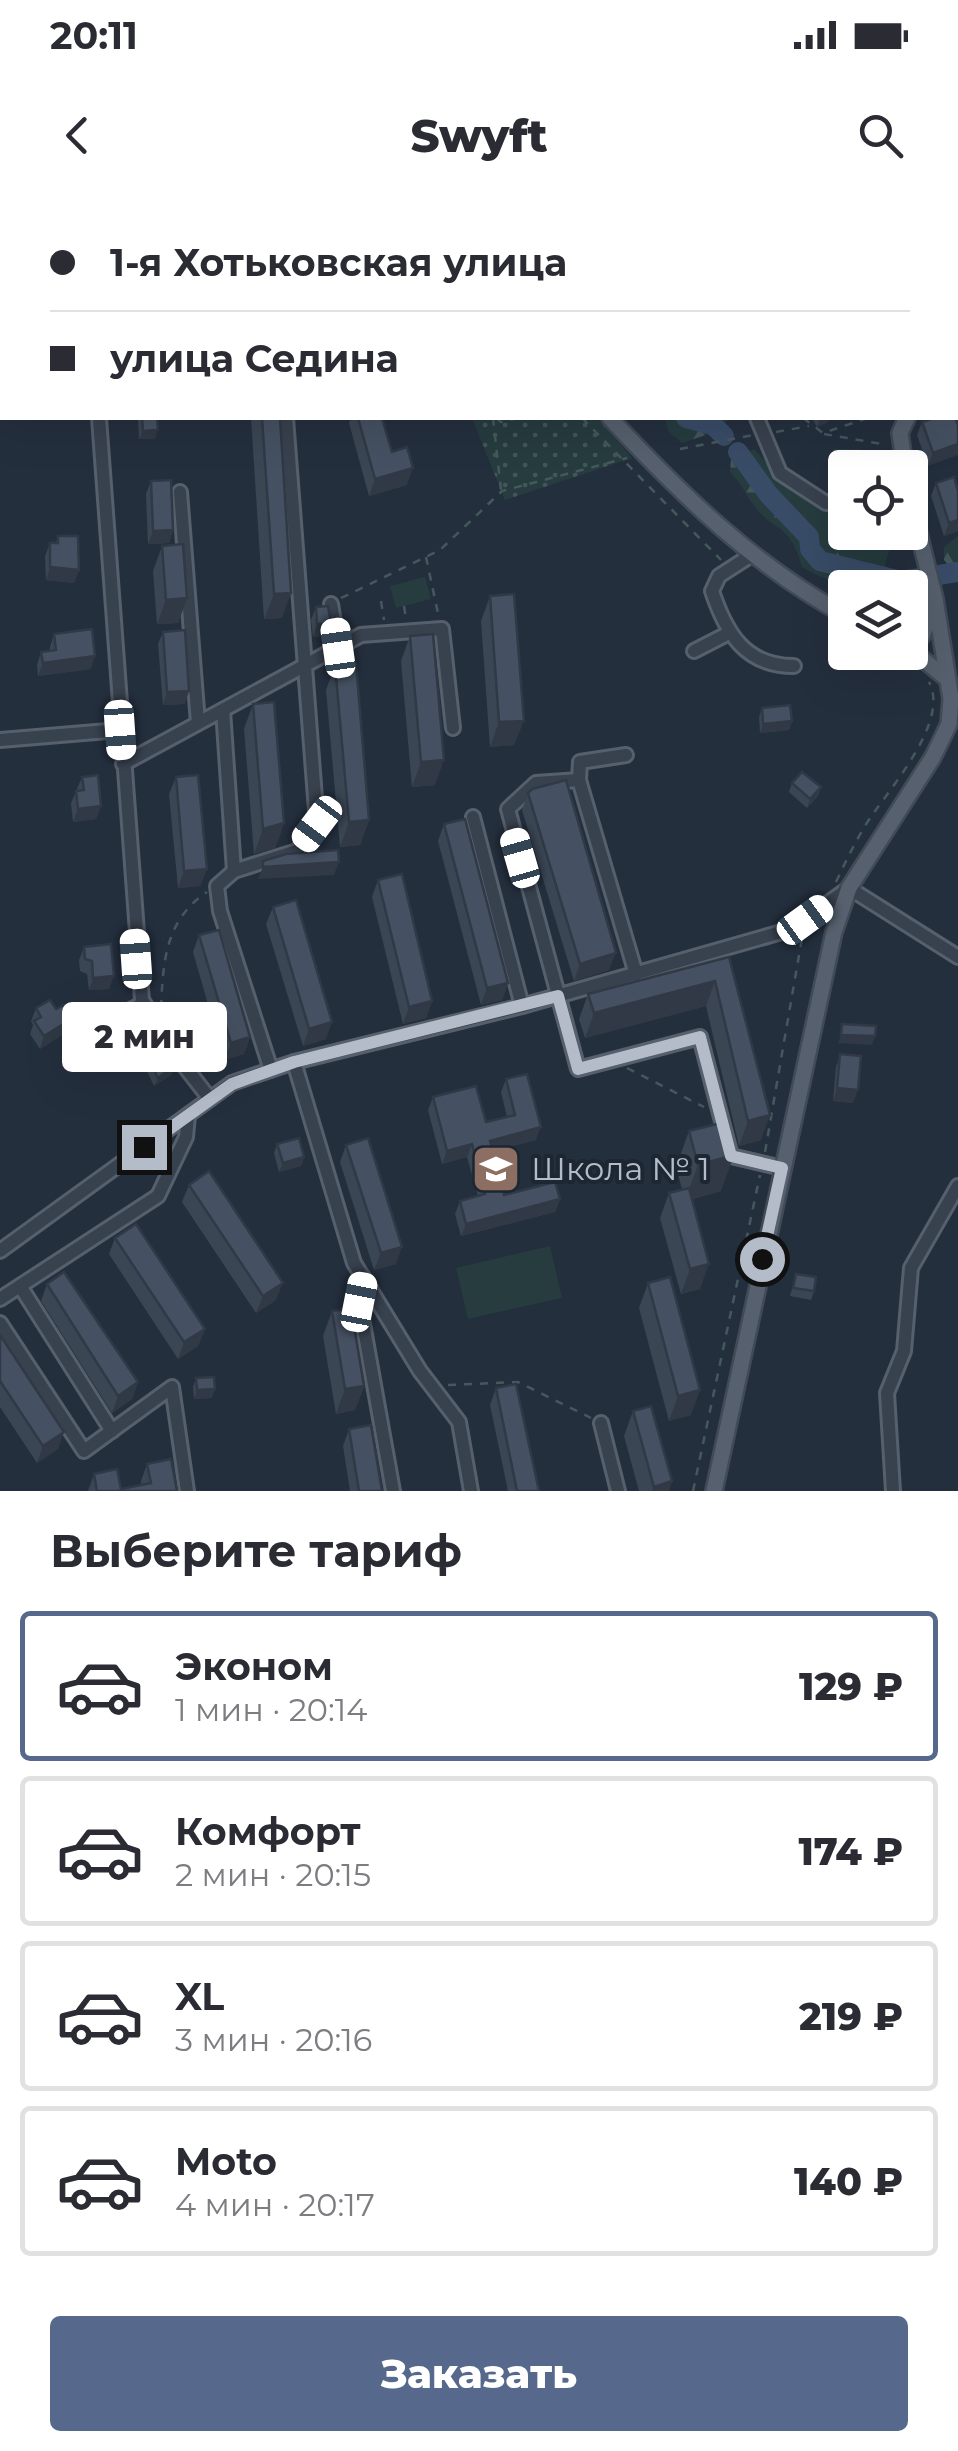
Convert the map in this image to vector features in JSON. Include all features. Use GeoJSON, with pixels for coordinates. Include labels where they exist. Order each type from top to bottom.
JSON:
{"type":"FeatureCollection","features":[{"type":"Feature","properties":{"kind":"main road"},"geometry":{"type":"LineString","coordinates":[[612,420],[682,492],[753,554],[828,604]]}},
{"type":"Feature","properties":{"kind":"main road"},"geometry":{"type":"LineString","coordinates":[[902,450],[900,432],[906,420]]}},
{"type":"Feature","properties":{"kind":"main road"},"geometry":{"type":"LineString","coordinates":[[714,1491],[834,932],[849,888],[954,717],[935,598],[920,550]]}},
{"type":"Feature","properties":{"kind":"main road"},"geometry":{"type":"LineString","coordinates":[[928,623],[935,598]]}},
{"type":"Feature","properties":{"kind":"main road"},"geometry":{"type":"LineString","coordinates":[[928,663],[947,680]]}},
{"type":"Feature","properties":{"kind":"street"},"geometry":{"type":"LineString","coordinates":[[98,420],[136,959],[144,1003],[163,1036],[210,1099]]}},
{"type":"Feature","properties":{"kind":"street"},"geometry":{"type":"LineString","coordinates":[[271,1070],[220,911],[217,886],[234,871],[297,850],[317,824],[286,420]]}},
{"type":"Feature","properties":{"kind":"street"},"geometry":{"type":"LineString","coordinates":[[758,420],[780,474],[828,503]]}},
{"type":"Feature","properties":{"kind":"street"},"geometry":{"type":"LineString","coordinates":[[180,492],[198,723]]}},
{"type":"Feature","properties":{"kind":"street"},"geometry":{"type":"LineString","coordinates":[[753,554],[719,576],[712,591],[729,634],[750,657],[771,666],[794,666]]}},
{"type":"Feature","properties":{"kind":"street"},"geometry":{"type":"LineString","coordinates":[[331,604],[338,648]]}},
{"type":"Feature","properties":{"kind":"street"},"geometry":{"type":"LineString","coordinates":[[122,764],[361,635],[442,629],[453,728]]}},
{"type":"Feature","properties":{"kind":"street"},"geometry":{"type":"LineString","coordinates":[[694,651],[729,634]]}},
{"type":"Feature","properties":{"kind":"street"},"geometry":{"type":"LineString","coordinates":[[223,710],[234,871]]}},
{"type":"Feature","properties":{"kind":"street"},"geometry":{"type":"LineString","coordinates":[[0,740],[120,730]]}},
{"type":"Feature","properties":{"kind":"street"},"geometry":{"type":"LineString","coordinates":[[626,756],[580,762],[578,780],[636,974]]}},
{"type":"Feature","properties":{"kind":"street"},"geometry":{"type":"LineString","coordinates":[[578,780],[536,783],[508,810],[578,1069],[700,1037],[731,1156],[782,1168]]}},
{"type":"Feature","properties":{"kind":"street"},"geometry":{"type":"LineString","coordinates":[[473,817],[522,1006]]}},
{"type":"Feature","properties":{"kind":"street"},"geometry":{"type":"LineString","coordinates":[[0,1251],[232,1084],[294,1062],[522,1006],[792,930],[849,888],[958,957]]}},
{"type":"Feature","properties":{"kind":"street"},"geometry":{"type":"LineString","coordinates":[[101,1035],[111,1022],[144,1003]]}},
{"type":"Feature","properties":{"kind":"street"},"geometry":{"type":"LineString","coordinates":[[145,1055],[163,1036]]}},
{"type":"Feature","properties":{"kind":"street"},"geometry":{"type":"LineString","coordinates":[[294,1062],[322,1162],[364,1278],[420,1371],[459,1422],[472,1491]]}},
{"type":"Feature","properties":{"kind":"street"},"geometry":{"type":"LineString","coordinates":[[0,1299],[158,1196],[175,1167],[188,1115]]}},
{"type":"Feature","properties":{"kind":"street"},"geometry":{"type":"LineString","coordinates":[[893,1491],[887,1393],[904,1350],[912,1268],[958,1186]]}},
{"type":"Feature","properties":{"kind":"street"},"geometry":{"type":"LineString","coordinates":[[364,1278],[359,1302],[393,1491]]}},
{"type":"Feature","properties":{"kind":"street"},"geometry":{"type":"LineString","coordinates":[[20,1286],[112,1431]]}},
{"type":"Feature","properties":{"kind":"street"},"geometry":{"type":"LineString","coordinates":[[0,1323],[84,1451],[172,1387],[187,1491]]}},
{"type":"Feature","properties":{"kind":"street"},"geometry":{"type":"LineString","coordinates":[[601,1423],[618,1491]]}},
{"type":"Feature","properties":{"kind":"path"},"geometry":{"type":"LineString","coordinates":[[494,420],[502,491]]}},
{"type":"Feature","properties":{"kind":"path"},"geometry":{"type":"LineString","coordinates":[[584,420],[730,569]]}},
{"type":"Feature","properties":{"kind":"path"},"geometry":{"type":"LineString","coordinates":[[804,420],[823,434],[882,444]]}},
{"type":"Feature","properties":{"kind":"path"},"geometry":{"type":"LineString","coordinates":[[823,434],[862,420]]}},
{"type":"Feature","properties":{"kind":"path"},"geometry":{"type":"LineString","coordinates":[[680,449],[809,426]]}},
{"type":"Feature","properties":{"kind":"path"},"geometry":{"type":"LineString","coordinates":[[331,604],[440,550],[502,491],[627,458]]}},
{"type":"Feature","properties":{"kind":"path"},"geometry":{"type":"LineString","coordinates":[[425,556],[442,629]]}},
{"type":"Feature","properties":{"kind":"path"},"geometry":{"type":"LineString","coordinates":[[381,601],[387,633]]}},
{"type":"Feature","properties":{"kind":"path"},"geometry":{"type":"LineString","coordinates":[[163,1036],[163,956],[168,942],[192,902],[217,886]]}},
{"type":"Feature","properties":{"kind":"path"},"geometry":{"type":"LineString","coordinates":[[612,1060],[720,1116]]}},
{"type":"Feature","properties":{"kind":"path"},"geometry":{"type":"LineString","coordinates":[[420,1371],[454,1388],[518,1382],[601,1423]]}},
{"type":"Feature","properties":{"kind":"green space"},"geometry":{"type":"Polygon","coordinates":[[[473,420],[599,420],[632,458],[505,500],[473,420]]]}},
{"type":"Feature","properties":{"kind":"green space"},"geometry":{"type":"Polygon","coordinates":[[[665,420],[728,420],[709,434],[682,443],[668,431],[665,420]]]}},
{"type":"Feature","properties":{"kind":"green space"},"geometry":{"type":"Polygon","coordinates":[[[754,449],[788,487],[828,510],[828,550],[889,550],[886,570],[828,570],[828,579],[802,567],[786,534],[761,513],[730,472],[731,459],[754,449]]]}},
{"type":"Feature","properties":{"kind":"green space"},"geometry":{"type":"Polygon","coordinates":[[[958,536],[958,577],[944,560],[944,547],[958,536]]]}},
{"type":"Feature","properties":{"kind":"green space"},"geometry":{"type":"Polygon","coordinates":[[[425,577],[431,599],[396,608],[390,586],[425,577]]]}},
{"type":"Feature","properties":{"kind":"green space"},"geometry":{"type":"Polygon","coordinates":[[[550,1246],[562,1298],[468,1319],[456,1268],[550,1246]]]}},
{"type":"Feature","properties":{"kind":"building"},"geometry":{"type":"Polygon","coordinates":[[[142,420],[157,420],[158,430],[143,431],[142,420]]]}},
{"type":"Feature","properties":{"kind":"building"},"geometry":{"type":"Polygon","coordinates":[[[262,420],[280,420],[291,593],[274,594],[262,420]]]}},
{"type":"Feature","properties":{"kind":"building"},"geometry":{"type":"Polygon","coordinates":[[[359,420],[383,420],[392,452],[407,447],[413,468],[375,479],[359,420]]]}},
{"type":"Feature","properties":{"kind":"building"},"geometry":{"type":"Polygon","coordinates":[[[956,420],[958,444],[933,453],[922,422],[956,420]]]}},
{"type":"Feature","properties":{"kind":"building"},"geometry":{"type":"Polygon","coordinates":[[[954,477],[958,520],[949,523],[936,483],[954,477]]]}},
{"type":"Feature","properties":{"kind":"building"},"geometry":{"type":"Polygon","coordinates":[[[171,480],[173,530],[153,531],[151,481],[171,480]]]}},
{"type":"Feature","properties":{"kind":"building"},"geometry":{"type":"Polygon","coordinates":[[[58,536],[78,536],[79,570],[50,567],[50,543],[58,543],[58,536]]]}},
{"type":"Feature","properties":{"kind":"building"},"geometry":{"type":"Polygon","coordinates":[[[183,544],[187,598],[166,600],[162,546],[183,544]]]}},
{"type":"Feature","properties":{"kind":"building"},"geometry":{"type":"Polygon","coordinates":[[[514,594],[524,721],[499,722],[490,596],[514,594]]]}},
{"type":"Feature","properties":{"kind":"building"},"geometry":{"type":"Polygon","coordinates":[[[328,606],[331,623],[317,624],[316,607],[328,606]]]}},
{"type":"Feature","properties":{"kind":"building"},"geometry":{"type":"Polygon","coordinates":[[[92,629],[95,656],[43,663],[41,652],[56,650],[54,634],[92,629]]]}},
{"type":"Feature","properties":{"kind":"building"},"geometry":{"type":"Polygon","coordinates":[[[185,630],[189,691],[167,692],[163,632],[185,630]]]}},
{"type":"Feature","properties":{"kind":"building"},"geometry":{"type":"Polygon","coordinates":[[[433,634],[444,760],[421,762],[410,636],[433,634]]]}},
{"type":"Feature","properties":{"kind":"building"},"geometry":{"type":"Polygon","coordinates":[[[356,663],[369,820],[349,822],[335,665],[356,663]]]}},
{"type":"Feature","properties":{"kind":"building"},"geometry":{"type":"Polygon","coordinates":[[[274,702],[284,823],[263,829],[253,704],[274,702]]]}},
{"type":"Feature","properties":{"kind":"building"},"geometry":{"type":"Polygon","coordinates":[[[790,705],[792,721],[763,724],[762,708],[790,705]]]}},
{"type":"Feature","properties":{"kind":"building"},"geometry":{"type":"Polygon","coordinates":[[[802,772],[821,787],[810,799],[792,783],[802,772]]]}},
{"type":"Feature","properties":{"kind":"building"},"geometry":{"type":"Polygon","coordinates":[[[98,775],[101,806],[78,809],[76,791],[84,790],[82,777],[98,775]]]}},
{"type":"Feature","properties":{"kind":"building"},"geometry":{"type":"Polygon","coordinates":[[[198,775],[207,869],[184,871],[176,777],[198,775]]]}},
{"type":"Feature","properties":{"kind":"building"},"geometry":{"type":"Polygon","coordinates":[[[566,780],[616,953],[580,964],[528,793],[566,780]]]}},
{"type":"Feature","properties":{"kind":"building"},"geometry":{"type":"Polygon","coordinates":[[[465,819],[508,983],[487,988],[444,824],[465,819]]]}},
{"type":"Feature","properties":{"kind":"building"},"geometry":{"type":"Polygon","coordinates":[[[338,850],[339,862],[263,867],[263,861],[286,854],[338,850]]]}},
{"type":"Feature","properties":{"kind":"building"},"geometry":{"type":"Polygon","coordinates":[[[402,874],[432,1001],[409,1007],[378,880],[402,874]]]}},
{"type":"Feature","properties":{"kind":"building"},"geometry":{"type":"Polygon","coordinates":[[[296,900],[332,1022],[309,1029],[273,907],[296,900]]]}},
{"type":"Feature","properties":{"kind":"building"},"geometry":{"type":"Polygon","coordinates":[[[219,930],[250,1037],[231,1043],[199,935],[219,930]]]}},
{"type":"Feature","properties":{"kind":"building"},"geometry":{"type":"Polygon","coordinates":[[[111,944],[114,976],[93,978],[92,961],[85,959],[84,947],[111,944]]]}},
{"type":"Feature","properties":{"kind":"building"},"geometry":{"type":"Polygon","coordinates":[[[729,957],[770,1115],[748,1121],[715,981],[594,1013],[588,994],[729,957]]]}},
{"type":"Feature","properties":{"kind":"building"},"geometry":{"type":"Polygon","coordinates":[[[50,1000],[56,1009],[64,1005],[73,1018],[44,1036],[34,1021],[41,1017],[36,1008],[50,1000]]]}},
{"type":"Feature","properties":{"kind":"building"},"geometry":{"type":"Polygon","coordinates":[[[842,1024],[876,1026],[875,1036],[841,1035],[842,1024]]]}},
{"type":"Feature","properties":{"kind":"building"},"geometry":{"type":"Polygon","coordinates":[[[162,1049],[174,1066],[158,1078],[147,1056],[162,1049]]]}},
{"type":"Feature","properties":{"kind":"building"},"geometry":{"type":"Polygon","coordinates":[[[840,1054],[861,1056],[858,1090],[837,1088],[840,1054]]]}},
{"type":"Feature","properties":{"kind":"building"},"geometry":{"type":"Polygon","coordinates":[[[527,1074],[541,1127],[490,1141],[504,1195],[555,1182],[560,1199],[466,1224],[460,1201],[485,1194],[472,1144],[447,1151],[433,1097],[476,1086],[486,1122],[515,1115],[506,1079],[527,1074]]]}},
{"type":"Feature","properties":{"kind":"building"},"geometry":{"type":"Polygon","coordinates":[[[725,1122],[734,1155],[698,1165],[689,1131],[725,1122]]]}},
{"type":"Feature","properties":{"kind":"building"},"geometry":{"type":"Polygon","coordinates":[[[299,1138],[304,1157],[283,1163],[277,1144],[299,1138]]]}},
{"type":"Feature","properties":{"kind":"building"},"geometry":{"type":"Polygon","coordinates":[[[368,1138],[402,1247],[381,1253],[346,1145],[368,1138]]]}},
{"type":"Feature","properties":{"kind":"building"},"geometry":{"type":"Polygon","coordinates":[[[209,1171],[283,1283],[263,1296],[189,1185],[209,1171]]]}},
{"type":"Feature","properties":{"kind":"building"},"geometry":{"type":"Polygon","coordinates":[[[689,1188],[709,1264],[690,1269],[669,1193],[689,1188]]]}},
{"type":"Feature","properties":{"kind":"building"},"geometry":{"type":"Polygon","coordinates":[[[136,1224],[205,1329],[184,1342],[115,1238],[136,1224]]]}},
{"type":"Feature","properties":{"kind":"building"},"geometry":{"type":"Polygon","coordinates":[[[64,1272],[138,1382],[118,1396],[47,1284],[64,1272]]]}},
{"type":"Feature","properties":{"kind":"building"},"geometry":{"type":"Polygon","coordinates":[[[796,1274],[816,1277],[814,1291],[793,1288],[796,1274]]]}},
{"type":"Feature","properties":{"kind":"building"},"geometry":{"type":"Polygon","coordinates":[[[670,1277],[700,1390],[678,1396],[648,1283],[670,1277]]]}},
{"type":"Feature","properties":{"kind":"building"},"geometry":{"type":"Polygon","coordinates":[[[351,1308],[364,1386],[345,1389],[332,1311],[351,1308]]]}},
{"type":"Feature","properties":{"kind":"building"},"geometry":{"type":"Polygon","coordinates":[[[0,1335],[64,1432],[43,1446],[0,1381],[0,1335]]]}},
{"type":"Feature","properties":{"kind":"building"},"geometry":{"type":"Polygon","coordinates":[[[214,1377],[215,1389],[197,1390],[196,1378],[214,1377]]]}},
{"type":"Feature","properties":{"kind":"building"},"geometry":{"type":"Polygon","coordinates":[[[516,1384],[539,1491],[517,1491],[496,1388],[516,1384]]]}},
{"type":"Feature","properties":{"kind":"building"},"geometry":{"type":"Polygon","coordinates":[[[651,1406],[672,1481],[654,1487],[633,1411],[651,1406]]]}},
{"type":"Feature","properties":{"kind":"building"},"geometry":{"type":"Polygon","coordinates":[[[371,1425],[382,1491],[359,1491],[349,1429],[371,1425]]]}},
{"type":"Feature","properties":{"kind":"building"},"geometry":{"type":"Polygon","coordinates":[[[171,1459],[177,1491],[97,1491],[94,1474],[117,1469],[121,1489],[151,1483],[147,1464],[171,1459]]]}},
{"type":"Feature","properties":{"kind":"waterway"},"geometry":{"type":"LineString","coordinates":[[694,420],[713,425],[724,436]]}},
{"type":"Feature","properties":{"kind":"waterway"},"geometry":{"type":"LineString","coordinates":[[738,452],[769,495],[809,537],[810,549],[820,561],[901,581],[958,572]]}},
{"type":"Feature","properties":{"kind":"place","name":"Школа № 1"},"geometry":{"type":"Point","coordinates":[496,1169]}},
{"type":"Feature","properties":{"kind":"route"},"geometry":{"type":"LineString","coordinates":[[144,1147],[232,1084],[294,1062],[558,996],[578,1069],[700,1037],[731,1156],[782,1168],[762,1259]]}}]}
